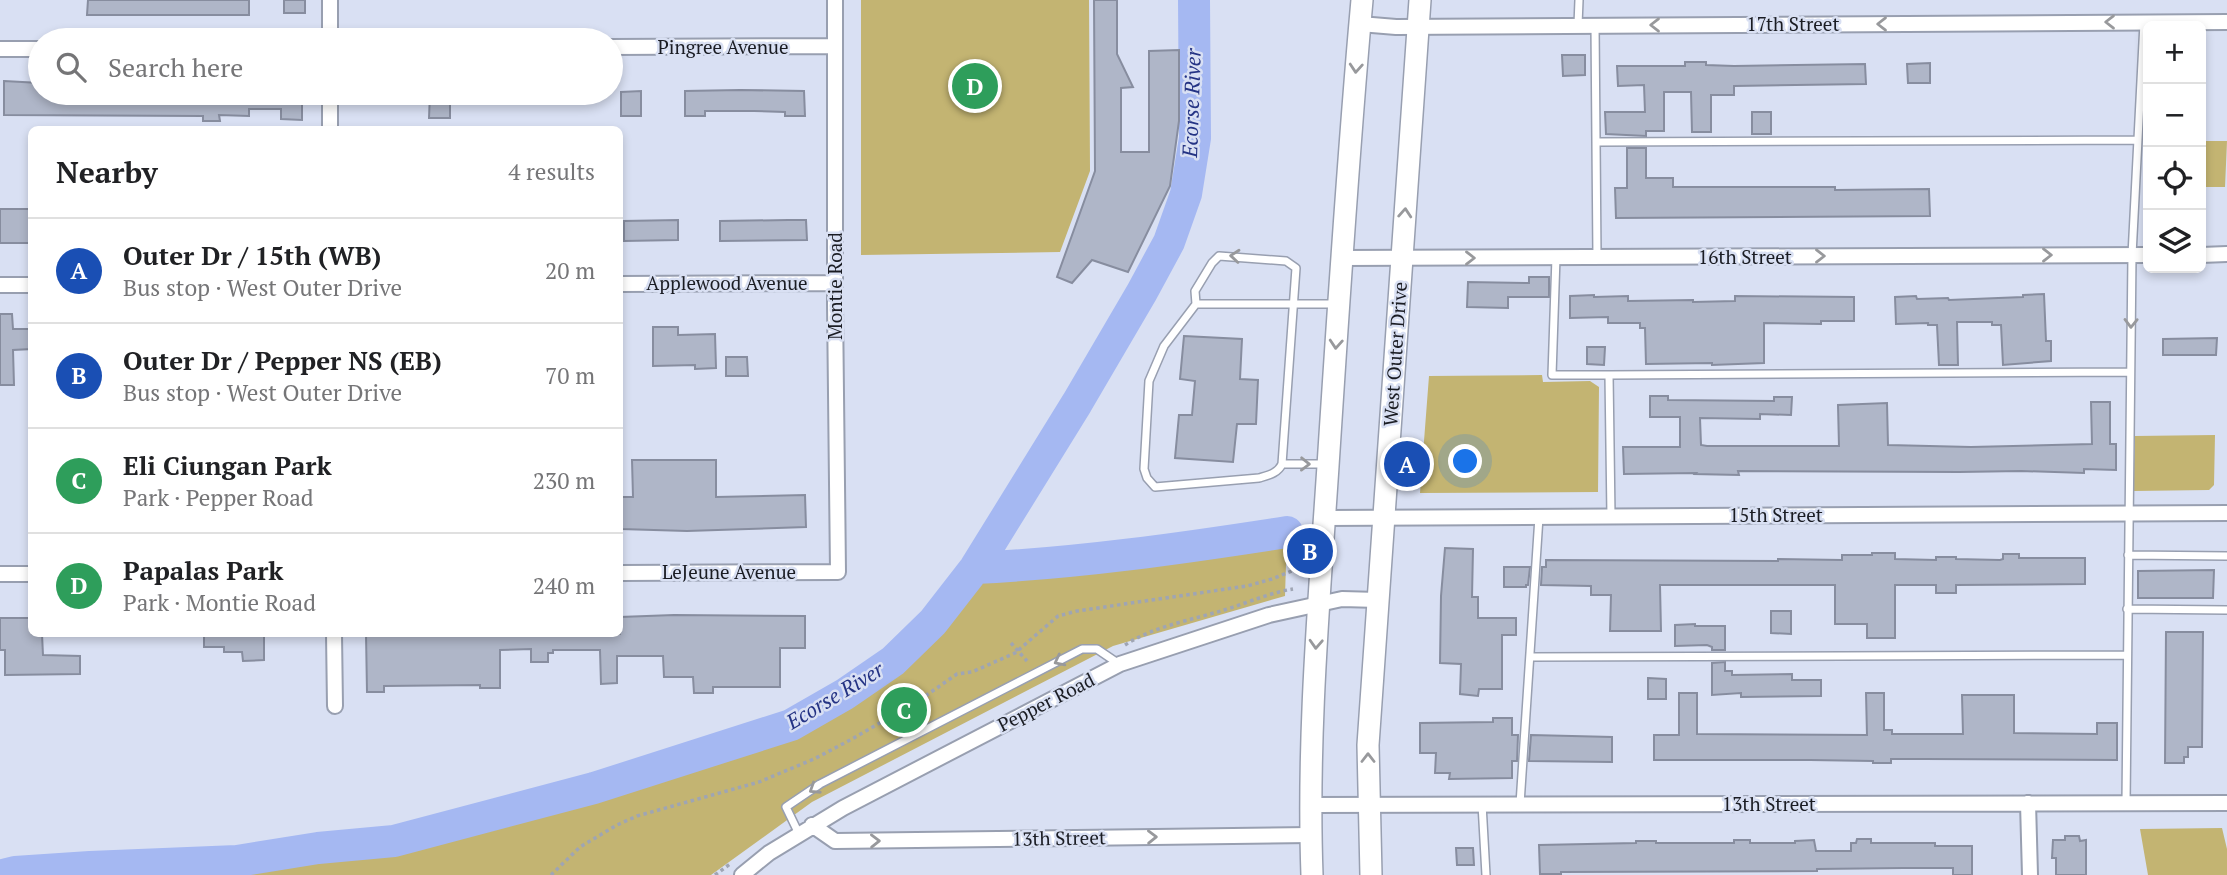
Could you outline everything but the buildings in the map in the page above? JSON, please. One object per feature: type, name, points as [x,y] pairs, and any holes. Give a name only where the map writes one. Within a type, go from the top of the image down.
[{"type":"main road","points":[[1312,875],[1310,835],[1315,653],[1362,0]]},
{"type":"main road","name":"West Outer Drive","points":[[1371,875],[1368,745],[1420,0]]},
{"type":"street","points":[[330,0],[330,28]]},
{"type":"street","name":"Montie Road","points":[[835,0],[838,572]]},
{"type":"street","name":"17th Street","points":[[1360,24],[1418,26],[2143,22]]},
{"type":"street","name":"17th Street","points":[[2206,22],[2227,22]]},
{"type":"street","name":"Pingree Avenue","points":[[623,47],[835,47]]},
{"type":"street","points":[[0,49],[28,49]]},
{"type":"street","points":[[330,105],[330,126]]},
{"type":"street","points":[[2206,255],[2227,254]]},
{"type":"street","name":"16th Street","points":[[1342,258],[2143,255]]},
{"type":"street","name":"Applewood Avenue","points":[[623,284],[835,283]]},
{"type":"street","points":[[0,285],[28,285]]},
{"type":"street","name":"15th Street","points":[[1324,518],[2227,513]]},
{"type":"street","name":"LeJeune Avenue","points":[[623,573],[838,572]]},
{"type":"street","points":[[0,574],[28,574]]},
{"type":"street","name":"Pepper Road","points":[[742,875],[812,825],[1120,664],[1269,615],[1342,598],[1378,600]]},
{"type":"street","points":[[334,637],[335,706]]},
{"type":"street","points":[[2028,803],[2030,875]]},
{"type":"street","name":"13th Street","points":[[1311,805],[2227,803]]},
{"type":"street","name":"13th Street","points":[[812,825],[835,841],[1310,835]]},
{"type":"lane","points":[[1578,25],[1579,0]]},
{"type":"lane","points":[[1595,25],[1597,257]]},
{"type":"lane","points":[[2126,803],[2132,255],[2143,42]]},
{"type":"lane","points":[[1596,142],[2138,140]]},
{"type":"lane","points":[[1224,255],[1286,261],[1296,268],[1294,304],[1280,469],[1266,475],[1225,481],[1155,487],[1147,478],[1144,469],[1149,381],[1164,346],[1196,304],[1195,290],[1212,263],[1224,255]]},
{"type":"lane","points":[[1556,257],[1552,375],[2130,372]]},
{"type":"lane","points":[[1196,304],[1339,304]]},
{"type":"lane","points":[[1609,374],[1611,516]]},
{"type":"lane","points":[[1282,464],[1328,464]]},
{"type":"lane","points":[[1520,804],[1539,517]]},
{"type":"lane","points":[[2128,555],[2227,556]]},
{"type":"lane","points":[[2127,609],[2227,610]]},
{"type":"lane","points":[[799,834],[786,807],[820,784],[1082,649],[1097,649],[1120,664]]},
{"type":"lane","points":[[1530,657],[2127,655]]},
{"type":"lane","points":[[1482,804],[1486,875]]},
{"type":"path","points":[[551,875],[580,847],[637,816],[759,782],[814,759],[921,699],[957,674],[972,672],[1018,650],[1058,616],[1247,586],[1299,568]]},
{"type":"path","points":[[1011,643],[1027,661]]},
{"type":"shaded area","points":[[861,0],[1089,0],[1090,171],[1060,252],[861,255]]},
{"type":"shaded area","points":[[2206,141],[2227,141],[2225,187],[2206,187]]},
{"type":"shaded area","points":[[1542,375],[1543,382],[1590,381],[1599,387],[1598,492],[1420,493],[1429,376]]},
{"type":"shaded area","points":[[2215,435],[2214,485],[2209,490],[2133,491],[2135,436]]},
{"type":"shaded area","points":[[1287,532],[1285,596],[1113,646],[812,802],[711,875],[92,875],[90,867],[237,861],[318,848],[394,841],[594,788],[791,725],[845,694],[893,661],[933,622],[975,568],[1092,559]]},
{"type":"shaded area","points":[[2222,828],[2227,849],[2227,875],[2148,875],[2140,829]]},
{"type":"waterway","name":"Ecorse River","points":[[3,875],[90,867],[237,861],[318,848],[394,841],[594,788],[791,725],[845,694],[893,661],[933,622],[975,568],[1077,403],[1169,242],[1186,194],[1195,138],[1194,0]]},
{"type":"waterway","points":[[975,568],[1053,563],[1287,532]]},
{"type":"place","name":"Papalas Park","points":[[975,86]]},
{"type":"place","name":"Outer Dr / 15th (WB)","points":[[1407,464]]},
{"type":"place","name":"Outer Dr / Pepper NS (EB)","points":[[1310,551]]},
{"type":"place","name":"Eli Ciungan Park","points":[[904,710]]}]
